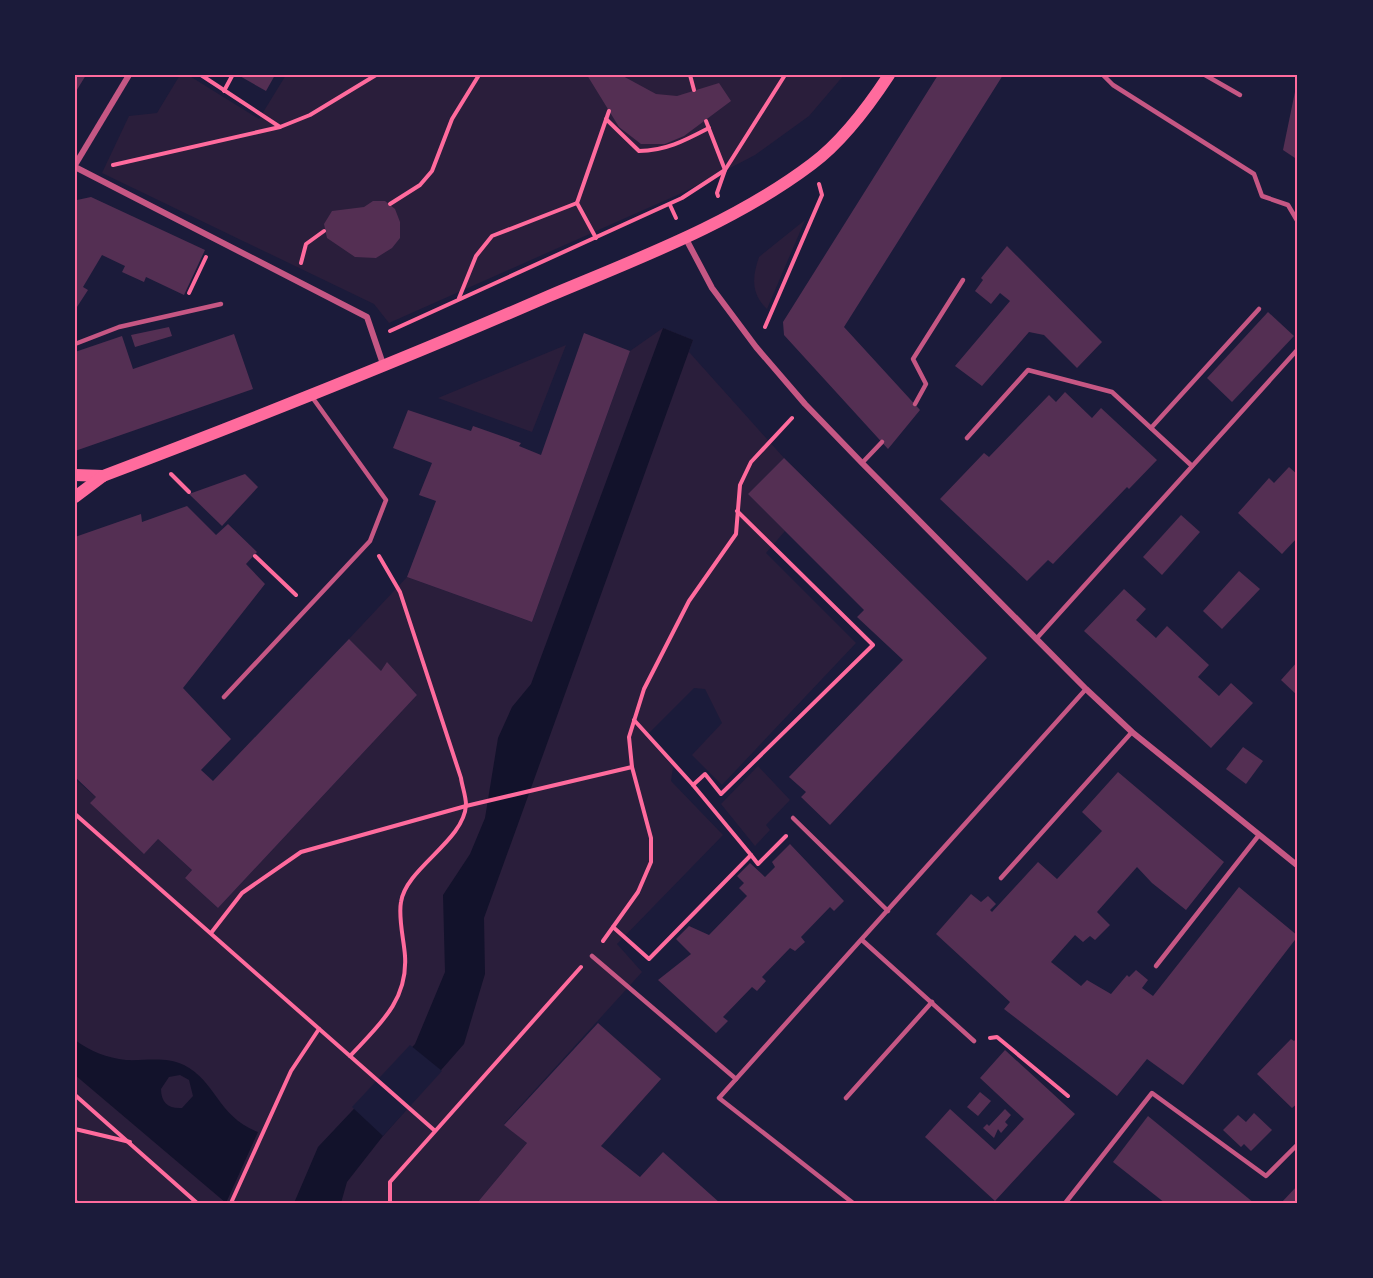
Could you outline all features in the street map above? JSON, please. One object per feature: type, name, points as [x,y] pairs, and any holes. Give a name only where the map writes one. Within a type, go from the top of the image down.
[{"type":"main road","points":[[75,497],[103,476],[384,367],[685,237],[730,215],[813,163],[849,128],[889,75]]},
{"type":"main road","points":[[75,475],[103,476]]},
{"type":"street","points":[[129,75],[75,166],[82,172],[367,317],[384,367]]},
{"type":"street","points":[[685,237],[712,288],[756,347],[805,404],[862,463],[1086,689],[1132,732],[1298,866]]},
{"type":"lane","points":[[1103,75],[1113,85],[1254,174],[1262,196],[1288,206],[1298,222]]},
{"type":"lane","points":[[1206,75],[1240,95]]},
{"type":"lane","points":[[915,404],[926,384],[913,359],[963,280]]},
{"type":"lane","points":[[75,344],[119,327],[221,304]]},
{"type":"lane","points":[[1151,428],[1260,309]]},
{"type":"lane","points":[[1037,638],[1298,349]]},
{"type":"lane","points":[[967,438],[1028,370],[1112,392],[1192,466]]},
{"type":"lane","points":[[224,697],[370,541],[386,500],[310,395]]},
{"type":"lane","points":[[862,463],[882,442]]},
{"type":"lane","points":[[853,1203],[719,1098],[1086,689]]},
{"type":"lane","points":[[1001,878],[1132,732]]},
{"type":"lane","points":[[793,818],[888,910]]},
{"type":"lane","points":[[1156,966],[1259,835]]},
{"type":"lane","points":[[862,940],[974,1041]]},
{"type":"lane","points":[[592,956],[736,1079]]},
{"type":"lane","points":[[846,1098],[932,1002]]},
{"type":"lane","points":[[1068,1203],[1066,1202],[1152,1093],[1266,1176],[1298,1144]]},
{"type":"path","points":[[201,75],[280,127]]},
{"type":"path","points":[[82,172],[280,127],[310,116],[376,75]]},
{"type":"path","points":[[390,204],[420,185],[432,171],[452,119],[479,75]]},
{"type":"path","points":[[690,75],[693,90]]},
{"type":"path","points":[[730,215],[717,193],[725,170],[785,75]]},
{"type":"path","points":[[224,91],[232,76]]},
{"type":"path","points":[[596,238],[577,203],[609,111]]},
{"type":"path","points":[[606,119],[639,151],[655,151],[677,144],[709,128]]},
{"type":"path","points":[[706,121],[725,170]]},
{"type":"path","points":[[756,347],[822,195],[813,163]]},
{"type":"path","points":[[375,338],[459,298],[670,205],[725,170]]},
{"type":"path","points":[[459,298],[476,256],[492,236],[577,203]]},
{"type":"path","points":[[297,281],[306,244],[324,231]]},
{"type":"path","points":[[180,312],[214,240]]},
{"type":"path","points":[[390,1203],[390,1182],[434,1130],[592,956],[638,892],[651,862],[651,838],[632,767],[629,737],[644,689],[689,600],[736,534],[740,485],[751,462],[805,404]]},
{"type":"path","points":[[693,785],[705,774],[721,794],[873,645],[737,511]]},
{"type":"path","points":[[350,1056],[395,1006],[401,992],[406,966],[401,902],[411,879],[455,831],[466,806],[461,778],[400,592],[370,541]]},
{"type":"path","points":[[255,556],[308,607]]},
{"type":"path","points":[[634,720],[693,785],[758,864],[785,836]]},
{"type":"path","points":[[210,933],[242,893],[301,852],[466,806],[632,767]]},
{"type":"path","points":[[75,814],[434,1130]]},
{"type":"path","points":[[613,927],[649,959],[751,855]]},
{"type":"path","points":[[231,1203],[291,1071],[319,1029]]},
{"type":"path","points":[[974,1041],[997,1037],[1068,1096]]},
{"type":"path","points":[[75,1095],[131,1142],[197,1203]]},
{"type":"path","points":[[75,1130],[131,1142]]},
{"type":"shaded area","points":[[180,75],[188,75],[259,119],[286,75],[844,75],[809,116],[755,155],[684,192],[389,323],[374,304],[102,173],[129,116],[157,113]]},
{"type":"shaded area","points":[[805,220],[767,309],[758,297],[754,285],[759,257]]},
{"type":"shaded area","points":[[663,328],[693,340],[689,352],[784,458],[748,494],[785,531],[766,553],[856,643],[722,785],[692,755],[722,723],[705,689],[694,688],[646,736],[673,767],[671,781],[723,835],[617,944],[642,972],[504,1124],[527,1143],[477,1203],[75,1203],[75,779],[96,797],[158,839],[192,870],[185,878],[218,908],[417,695],[387,663],[381,671],[349,639],[407,577],[532,622],[630,351]]},
{"type":"shaded area","points":[[663,328],[693,340],[484,918],[485,974],[464,1044],[383,1136],[347,1182],[341,1203],[294,1203],[318,1147],[415,1044],[445,972],[443,895],[470,854],[485,818],[498,738],[512,707],[531,684]]},
{"type":"shaded area","points":[[566,345],[532,432],[438,398]]},
{"type":"shaded area","points":[[758,766],[790,800],[766,825],[770,830],[755,846],[721,804]]},
{"type":"shaded area","points":[[75,1040],[93,1051],[112,1058],[177,1062],[195,1072],[234,1117],[258,1132],[226,1203],[75,1075]],"holes":[[[180,1075],[189,1080],[193,1096],[182,1108],[173,1107],[164,1101],[161,1089],[169,1077]]]},
{"type":"pier","points":[[410,1045],[442,1071],[383,1136],[352,1107]]},
{"type":"building","points":[[75,75],[86,75],[75,93]]},
{"type":"building","points":[[238,75],[275,75],[266,91]]},
{"type":"building","points":[[587,75],[621,75],[656,94],[677,96],[719,83],[731,101],[684,136],[665,144],[641,144],[619,127]]},
{"type":"building","points":[[938,75],[1003,75],[844,327],[920,410],[888,449],[784,335],[783,322]]},
{"type":"building","points":[[1298,82],[1298,160],[1283,150]]},
{"type":"building","points":[[91,197],[205,250],[184,295],[146,277],[144,282],[122,272],[125,266],[102,255],[83,287],[88,290],[75,310],[75,204],[77,200]]},
{"type":"building","points":[[373,201],[385,201],[395,209],[400,222],[400,238],[392,248],[376,258],[355,257],[327,238],[324,224],[332,211],[364,207]]},
{"type":"building","points":[[1007,246],[1102,342],[1077,368],[1044,335],[1029,332],[982,386],[955,366],[1010,301],[1000,293],[991,304],[975,291],[983,280],[981,278]]},
{"type":"building","points":[[1268,312],[1294,336],[1232,402],[1207,378]]},
{"type":"building","points":[[169,327],[172,336],[135,347],[131,335]]},
{"type":"building","points":[[584,333],[630,351],[532,622],[407,577],[436,501],[419,495],[432,463],[393,448],[408,410],[471,431],[473,426],[521,443],[519,446],[541,455]]},
{"type":"building","points":[[234,334],[253,389],[75,451],[75,352],[122,336],[133,369]]},
{"type":"building","points":[[1065,392],[1092,418],[1101,408],[1157,460],[1129,489],[1127,487],[1053,564],[1048,560],[1027,581],[940,499],[984,453],[989,457],[1049,395],[1056,402]]},
{"type":"building","points":[[784,458],[987,658],[830,825],[801,797],[806,792],[789,777],[903,660],[857,617],[864,610],[748,494]]},
{"type":"building","points":[[1289,467],[1298,475],[1298,537],[1282,554],[1238,513],[1269,478],[1274,483]]},
{"type":"building","points":[[245,474],[258,487],[222,526],[189,494]]},
{"type":"building","points":[[187,506],[216,535],[228,524],[257,552],[246,564],[265,584],[183,688],[231,739],[201,770],[213,781],[349,639],[381,671],[387,662],[417,695],[218,908],[185,878],[192,870],[158,839],[144,854],[90,803],[96,797],[75,777],[75,537],[141,514],[142,522]]},
{"type":"building","points":[[1181,515],[1200,532],[1162,575],[1143,557]]},
{"type":"building","points":[[1239,571],[1260,589],[1222,629],[1203,611]]},
{"type":"building","points":[[1124,589],[1146,609],[1136,620],[1156,638],[1167,626],[1209,665],[1198,677],[1219,696],[1231,683],[1253,703],[1211,748],[1084,631]]},
{"type":"building","points":[[1298,661],[1298,696],[1281,680]]},
{"type":"building","points":[[1243,747],[1263,761],[1246,784],[1226,769]]},
{"type":"building","points":[[1118,772],[1224,862],[1186,910],[1152,883],[1137,867],[1097,912],[1110,925],[1095,940],[1090,936],[1083,942],[1075,935],[1051,962],[1081,986],[1087,980],[1111,994],[1127,975],[1129,977],[1136,970],[1148,980],[1142,988],[1153,996],[1239,887],[1298,936],[1183,1085],[1147,1059],[1117,1096],[1004,1009],[1010,1002],[936,934],[971,894],[981,902],[988,896],[996,904],[990,910],[992,912],[1038,862],[1057,879],[1102,831],[1082,812]]},
{"type":"building","points":[[790,844],[844,901],[834,911],[830,907],[801,937],[805,942],[795,951],[790,948],[762,977],[766,981],[757,991],[752,987],[723,1017],[728,1021],[716,1033],[658,980],[691,954],[676,939],[689,926],[709,935],[747,896],[739,888],[744,883],[737,876],[750,863],[765,877],[775,867],[772,862]]},
{"type":"building","points":[[598,1023],[661,1079],[601,1146],[640,1177],[663,1152],[720,1203],[477,1203],[527,1143],[504,1125]]},
{"type":"building","points":[[1298,1037],[1298,1103],[1292,1108],[1257,1074],[1291,1039],[1294,1041]]},
{"type":"building","points":[[1005,1050],[1075,1114],[995,1201],[925,1137],[950,1109],[995,1150],[1024,1119],[980,1078]]},
{"type":"building","points":[[980,1092],[991,1101],[978,1116],[967,1107]]},
{"type":"building","points":[[1005,1109],[1011,1115],[1005,1122],[1008,1125],[1001,1133],[998,1129],[994,1138],[983,1128],[987,1124],[989,1126]]},
{"type":"building","points":[[1254,1113],[1272,1130],[1251,1151],[1244,1144],[1241,1147],[1223,1130],[1238,1115],[1246,1122]]},
{"type":"building","points":[[1148,1116],[1254,1203],[1165,1203],[1113,1162]]},
{"type":"building","points":[[1298,1185],[1298,1203],[1281,1203]]}]
